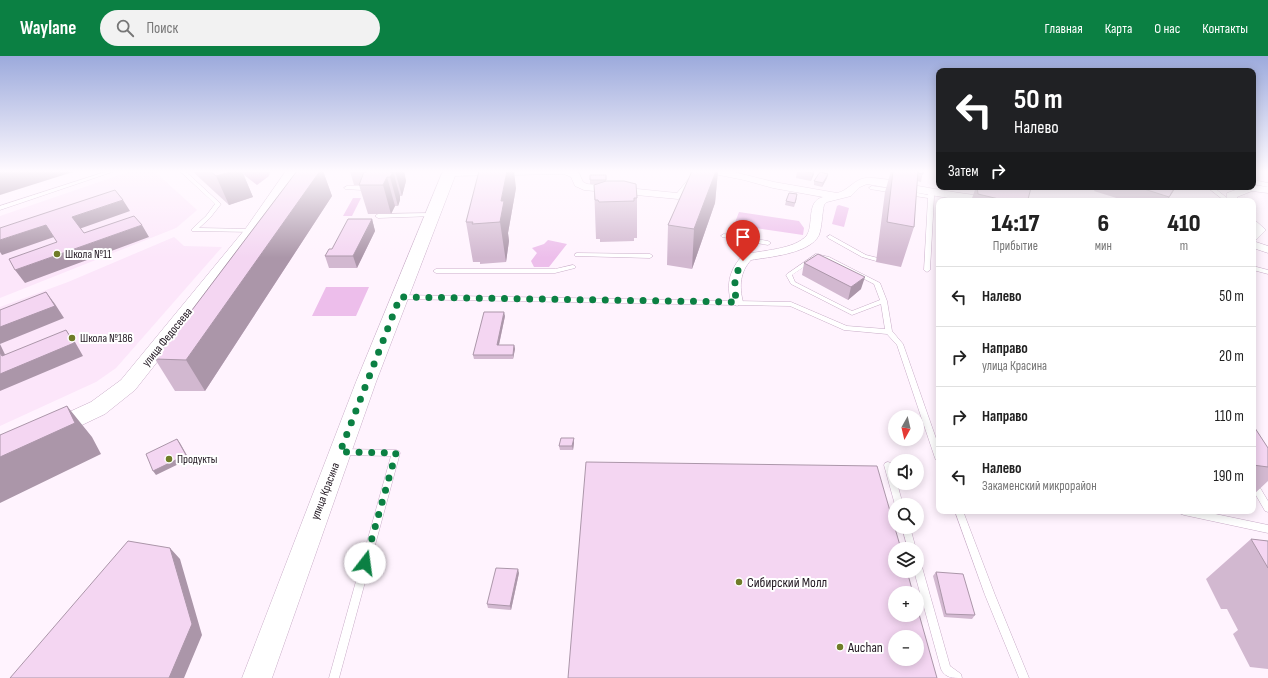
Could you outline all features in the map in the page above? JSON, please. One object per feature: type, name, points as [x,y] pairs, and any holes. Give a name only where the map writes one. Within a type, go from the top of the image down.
[{"type":"street","name":"улица Федосеева","points":[[40,434],[98,408],[128,385],[258,226],[275,200]]},
{"type":"street","name":"улица Красина","points":[[256,678],[340,452],[432,216],[437,200]]},
{"type":"street","points":[[737,302],[733,289],[738,268],[743,261],[754,254],[796,247],[809,240],[814,231],[819,204],[825,200]]},
{"type":"street","points":[[1256,227],[1260,230],[1256,234]]},
{"type":"street","points":[[1256,245],[1268,250]]},
{"type":"lane","points":[[0,208],[24,200]]},
{"type":"lane","points":[[214,200],[218,204],[208,217],[194,230],[258,226]]},
{"type":"lane","points":[[927,270],[931,200]]},
{"type":"lane","points":[[378,216],[432,216]]},
{"type":"lane","points":[[724,236],[768,243]]},
{"type":"lane","points":[[830,237],[864,256],[876,259]]},
{"type":"lane","points":[[577,255],[650,256]]},
{"type":"lane","points":[[884,301],[852,313],[816,291],[793,283],[789,275],[816,256],[826,258],[877,283],[881,288],[884,301],[889,332],[900,344],[936,449]]},
{"type":"lane","points":[[500,271],[502,262]]},
{"type":"lane","points":[[436,271],[555,271],[573,267]]},
{"type":"lane","points":[[1256,269],[1268,272]]},
{"type":"lane","points":[[400,297],[791,304],[846,328],[889,332]]},
{"type":"lane","points":[[334,678],[396,453],[340,452]]},
{"type":"lane","points":[[1256,488],[1268,508]]},
{"type":"lane","points":[[960,514],[990,595],[1024,678]]},
{"type":"lane","points":[[1198,514],[1268,529]]},
{"type":"lane","points":[[920,578],[947,673],[957,678]]},
{"type":"shaded area","name":"Школа №11","points":[[47,200],[186,200],[197,210],[176,228],[0,298],[0,216]]},
{"type":"shaded area","points":[[352,200],[360,200],[352,216],[343,216]]},
{"type":"shaded area","points":[[839,205],[849,208],[844,227],[832,224],[837,206]]},
{"type":"shaded area","points":[[739,212],[799,221],[804,228],[803,235],[734,225]]},
{"type":"shaded area","name":"Школа №186","points":[[174,237],[184,246],[222,247],[116,368],[96,382],[0,426],[0,307],[68,282]]},
{"type":"shaded area","points":[[548,240],[567,244],[549,267],[534,267],[531,261],[537,253],[532,248],[544,244]]},
{"type":"shaded area","points":[[326,287],[369,287],[356,316],[312,316]]},
{"type":"building","points":[[85,200],[123,200],[72,217],[84,233],[134,216],[142,225],[15,270],[9,259],[57,242],[46,225],[0,240],[0,228]]},
{"type":"building","points":[[275,200],[299,200],[186,360],[155,359]]},
{"type":"building","points":[[472,200],[504,201],[500,222],[472,224],[473,222],[466,222]]},
{"type":"building","points":[[598,200],[634,200],[634,201],[599,202]]},
{"type":"building","points":[[679,200],[705,200],[694,229],[668,225]]},
{"type":"building","points":[[786,200],[796,200],[795,203]]},
{"type":"building","points":[[890,200],[916,200],[914,227],[887,222]]},
{"type":"building","points":[[348,219],[372,219],[353,256],[325,256],[329,249],[332,249]]},
{"type":"building","points":[[818,254],[865,277],[851,287],[804,263]]},
{"type":"building","points":[[46,292],[55,306],[0,327],[0,310]]},
{"type":"building","points":[[484,312],[504,312],[497,345],[514,345],[513,355],[473,355]]},
{"type":"building","points":[[66,330],[74,343],[0,374],[0,353],[2,356]]},
{"type":"building","points":[[67,406],[75,423],[0,457],[0,435]]},
{"type":"building","points":[[1256,430],[1268,448],[1268,467],[1256,465]]},
{"type":"building","points":[[561,438],[574,438],[572,446],[559,446]]},
{"type":"building","name":"Продукты","points":[[177,439],[186,455],[153,471],[146,454]]},
{"type":"building","name":"Сибирский Молл","points":[[586,462],[877,466],[888,504],[888,534],[897,534],[899,542],[888,542],[888,578],[909,578],[911,586],[888,586],[888,622],[921,622],[923,630],[888,630],[888,666],[924,666],[924,632],[937,678],[568,678]]},
{"type":"building","points":[[1251,539],[1268,541],[1268,568]]},
{"type":"building","points":[[128,541],[170,548],[192,624],[169,678],[10,678]]},
{"type":"building","points":[[496,568],[518,569],[510,606],[487,604]]},
{"type":"building","points":[[936,572],[963,574],[975,615],[946,614]]},
{"type":"place","name":"Школа №11","points":[[57,254]]},
{"type":"place","name":"Школа №186","points":[[72,338]]},
{"type":"place","name":"Продукты","points":[[169,459]]},
{"type":"place","name":"Сибирский Молл","points":[[739,582]]},
{"type":"place","name":"Auchan","points":[[840,647]]},
{"type":"route","points":[[365,563],[396,453],[340,452],[400,297],[737,302],[733,289],[738,268],[743,261]]}]
